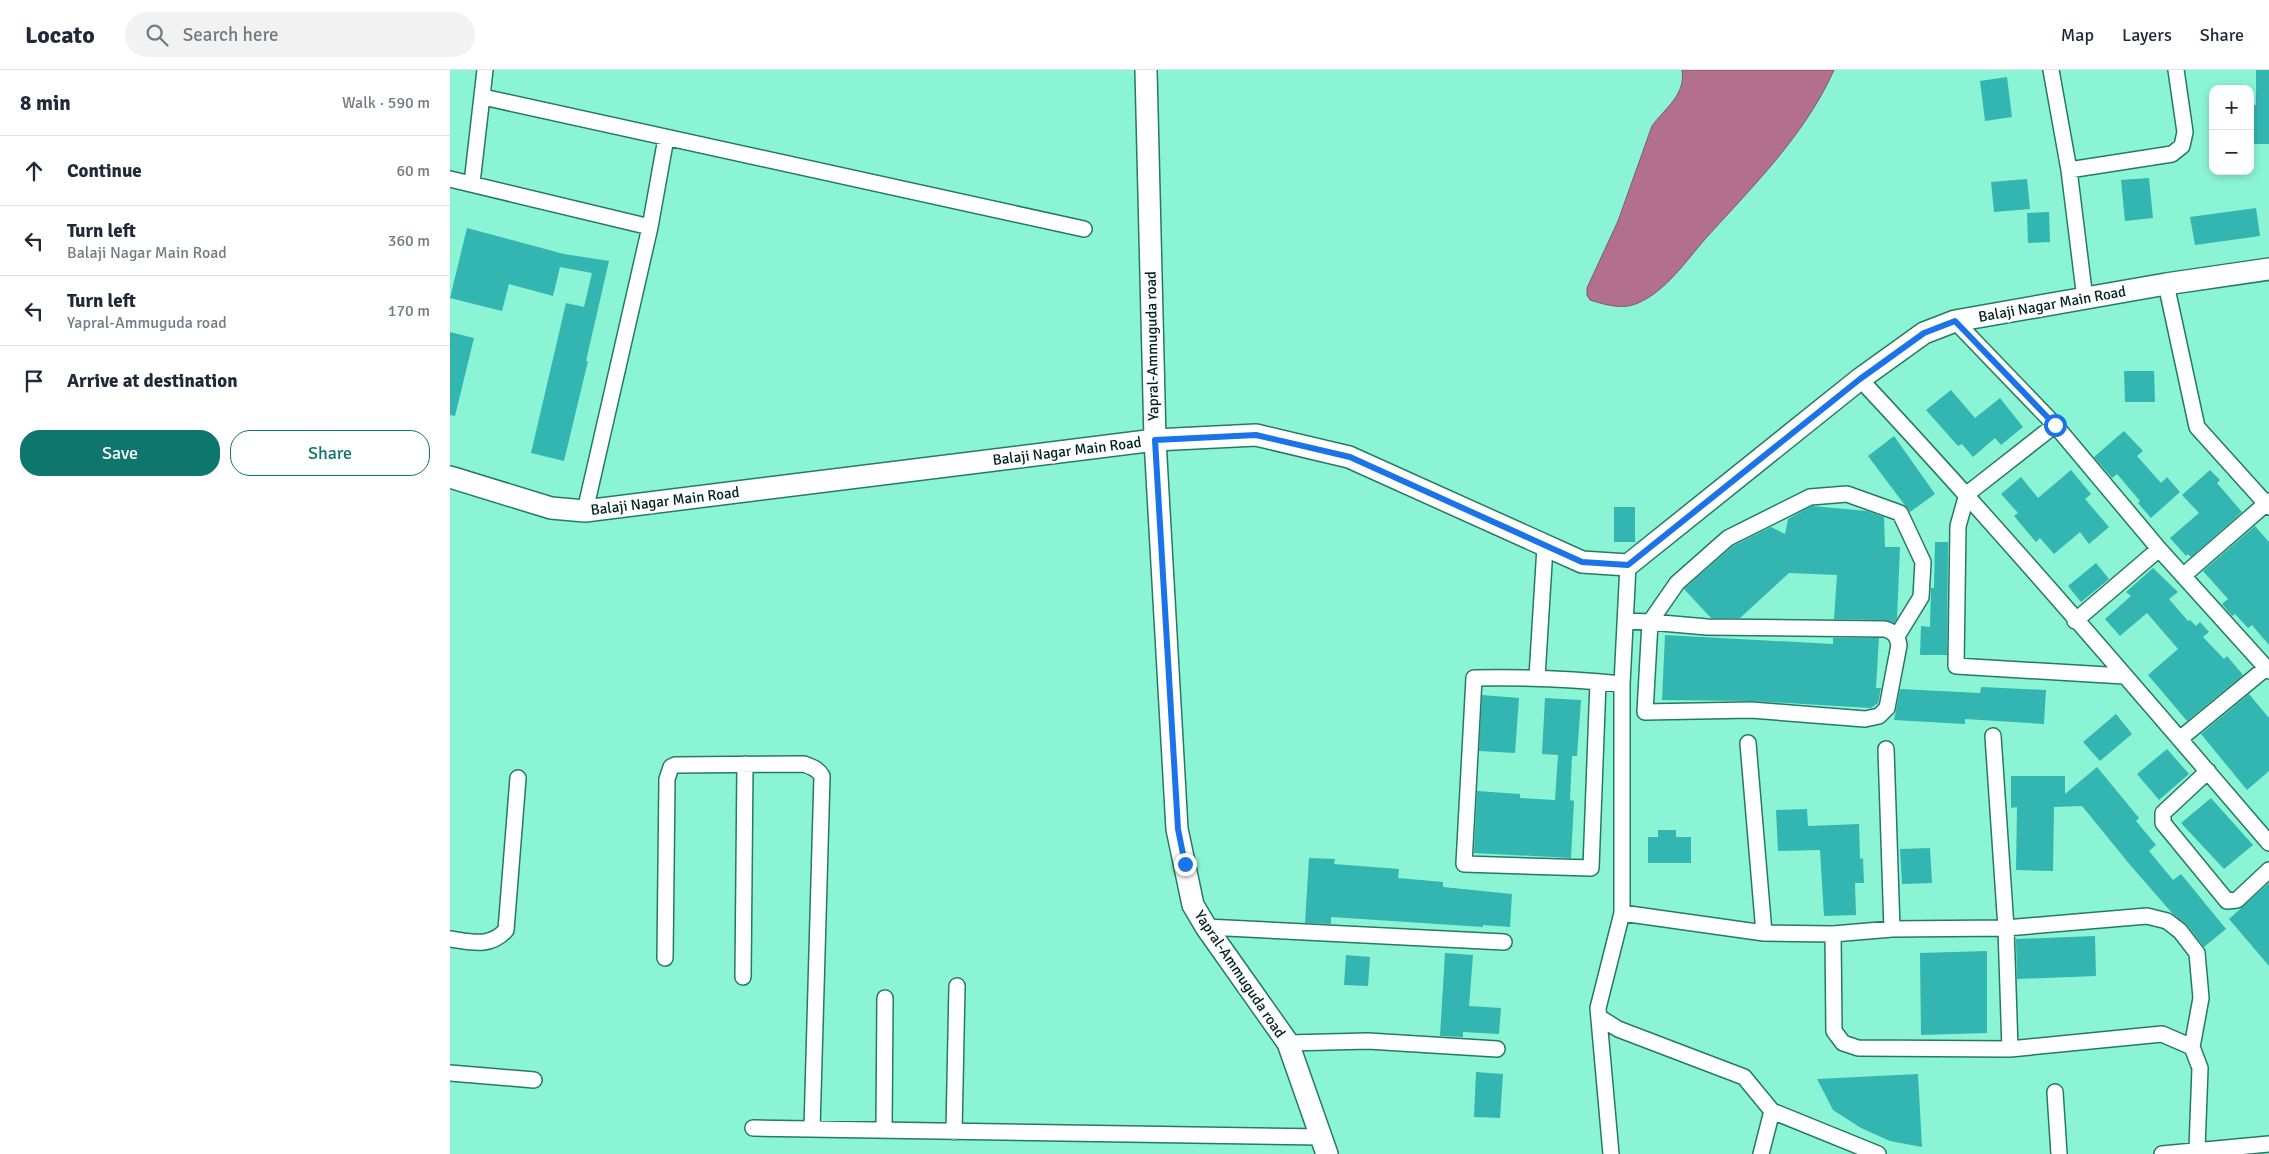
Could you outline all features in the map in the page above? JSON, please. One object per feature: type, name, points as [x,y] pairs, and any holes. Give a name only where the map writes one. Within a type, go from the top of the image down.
[{"type":"street","points":[[472,183],[485,70]]},
{"type":"street","name":"Yapral-Ammuguda road","points":[[1146,70],[1155,440],[1178,829],[1193,904],[1206,927],[1288,1043],[1325,1146]]},
{"type":"street","points":[[2051,70],[2069,170],[2085,299]]},
{"type":"street","points":[[2069,170],[2172,154],[2182,146],[2185,132],[2176,70]]},
{"type":"street","points":[[483,97],[1084,230]]},
{"type":"street","points":[[585,512],[650,227],[666,138]]},
{"type":"street","points":[[450,179],[650,227]]},
{"type":"street","name":"Balaji Nagar Main Road","points":[[450,477],[551,508],[585,512],[1155,440],[1256,435],[1350,457],[1545,547],[1582,562],[1628,565],[1860,379],[1924,333],[1955,321],[2166,284],[2269,270]]},
{"type":"street","points":[[2166,284],[2197,427],[2268,504],[2184,575]]},
{"type":"street","points":[[1955,321],[2055,425],[2159,549],[2267,670],[2181,738]]},
{"type":"street","points":[[1860,379],[1967,494],[2124,676],[2181,738],[2269,843]]},
{"type":"street","points":[[2055,425],[1967,494],[1958,526],[1956,666],[2124,676]]},
{"type":"street","points":[[1626,621],[1650,622],[1707,628],[1885,629],[1893,631],[1897,636],[1899,645],[1887,708],[1879,716],[1865,719],[1751,710],[1645,712],[1650,622],[1677,583],[1728,538],[1810,497],[1847,494],[1900,512],[1924,562],[1921,597],[1897,636]]},
{"type":"street","points":[[1537,677],[1545,547]]},
{"type":"street","points":[[2075,620],[2159,549]]},
{"type":"street","points":[[1611,1154],[1598,1008],[1622,913],[1622,684],[1628,565]]},
{"type":"street","points":[[1598,682],[1591,868],[1464,864],[1474,678],[1537,677],[1598,682],[1622,684]]},
{"type":"street","points":[[1994,736],[2006,928],[2010,1049]]},
{"type":"street","points":[[1748,743],[1764,933]]},
{"type":"street","points":[[1886,749],[1892,929]]},
{"type":"street","points":[[743,977],[746,764]]},
{"type":"street","points":[[665,958],[668,772],[671,767],[675,765],[804,764],[814,768],[822,776],[812,1129]]},
{"type":"street","points":[[2208,771],[2162,813],[2163,823],[2227,901],[2237,900],[2269,870]]},
{"type":"street","points":[[450,939],[476,944],[498,938],[506,930],[518,778]]},
{"type":"street","points":[[1622,913],[1764,933],[1833,934],[1892,929],[2006,928],[2147,916],[2166,921],[2180,931],[2197,953],[2201,998],[2192,1047],[2200,1068],[2197,1150]]},
{"type":"street","points":[[1206,927],[1504,942]]},
{"type":"street","points":[[1833,934],[1834,1031],[1844,1043],[1858,1048],[2010,1049],[2162,1034],[2192,1047]]},
{"type":"street","points":[[954,1132],[957,986]]},
{"type":"street","points":[[884,1130],[885,998]]},
{"type":"street","points":[[1599,1017],[1618,1029],[1744,1077],[1772,1110],[1878,1154]]},
{"type":"street","points":[[1288,1043],[1368,1041],[1497,1049]]},
{"type":"street","points":[[450,1073],[534,1080]]},
{"type":"street","points":[[2056,1092],[2059,1154]]},
{"type":"street","points":[[1761,1154],[1772,1110]]},
{"type":"street","points":[[753,1128],[954,1132],[1325,1146]]},
{"type":"street","points":[[2162,1154],[2269,1144]]},
{"type":"shaded area","points":[[1682,70],[1834,70],[1808,116],[1777,159],[1667,283],[1648,298],[1632,305],[1614,306],[1590,300],[1587,295],[1587,288],[1618,221],[1652,126],[1678,94],[1681,87]]},
{"type":"building","points":[[2256,70],[2269,70],[2269,144],[2254,144],[2254,105],[2256,105]]},
{"type":"building","points":[[2007,77],[2012,117],[1985,121],[1980,81]]},
{"type":"building","points":[[2149,178],[2153,218],[2125,221],[2121,180]]},
{"type":"building","points":[[2027,179],[2030,209],[1994,212],[1991,182]]},
{"type":"building","points":[[2256,208],[2260,236],[2195,245],[2190,217]]},
{"type":"building","points":[[2049,212],[2050,242],[2028,243],[2027,213]]},
{"type":"building","points":[[467,228],[564,254],[609,261],[564,461],[531,453],[566,303],[584,307],[592,273],[560,267],[553,296],[509,284],[502,311],[450,298]]},
{"type":"building","points":[[450,332],[474,338],[455,416],[450,415]]},
{"type":"building","points":[[2124,371],[2154,371],[2155,402],[2125,402]]},
{"type":"building","points":[[1951,390],[1975,418],[2000,398],[2023,427],[2001,445],[1995,438],[1973,457],[1962,444],[1958,446],[1926,410]]},
{"type":"building","points":[[2124,431],[2143,451],[2137,456],[2161,483],[2167,477],[2180,492],[2151,518],[2138,503],[2140,501],[2117,474],[2112,478],[2094,457]]},
{"type":"building","points":[[1894,436],[1935,494],[1910,512],[1868,456]]},
{"type":"building","points":[[2071,470],[2091,494],[2085,499],[2109,527],[2089,544],[2080,532],[2054,554],[2040,538],[2036,542],[2014,516],[2018,513],[2001,494],[2021,477],[2038,498]]},
{"type":"building","points":[[2210,470],[2220,480],[2217,483],[2242,512],[2191,557],[2188,554],[2186,556],[2170,538],[2199,513],[2182,495]]},
{"type":"building","points":[[1812,506],[1867,511],[1884,517],[1885,547],[1900,547],[1897,619],[1894,623],[1885,620],[1834,619],[1837,575],[1789,573],[1740,618],[1711,618],[1684,589],[1733,546],[1771,527],[1785,534],[1788,519]]},
{"type":"building","points":[[1614,507],[1635,507],[1635,542],[1614,542]]},
{"type":"building","points":[[2255,526],[2269,542],[2269,645],[2252,625],[2248,628],[2235,614],[2232,616],[2222,604],[2228,599],[2203,571]]},
{"type":"building","points":[[1935,542],[1948,542],[1947,655],[1920,655],[1921,626],[1930,627],[1931,588],[1934,588]]},
{"type":"building","points":[[2096,563],[2109,579],[2081,602],[2068,586]]},
{"type":"building","points":[[2153,568],[2178,592],[2169,599],[2188,621],[2190,620],[2196,626],[2200,622],[2209,632],[2203,637],[2224,659],[2227,656],[2243,675],[2187,721],[2148,675],[2178,649],[2147,613],[2120,636],[2105,619],[2131,596],[2126,592]]},
{"type":"building","points":[[1665,635],[1833,644],[1833,638],[1879,638],[1876,688],[1881,688],[1878,703],[1871,708],[1752,701],[1662,700]]},
{"type":"building","points":[[1981,687],[2046,690],[2044,724],[1965,719],[1965,724],[1894,720],[1900,689],[1980,693]]},
{"type":"building","points":[[2249,694],[2269,718],[2269,771],[2247,790],[2201,734]]},
{"type":"building","points":[[1482,695],[1519,698],[1515,753],[1479,751]]},
{"type":"building","points":[[1545,698],[1581,700],[1577,756],[1572,756],[1570,800],[1574,801],[1571,858],[1474,853],[1477,791],[1520,794],[1520,798],[1555,800],[1558,755],[1542,754]]},
{"type":"building","points":[[2116,714],[2132,734],[2100,761],[2083,742]]},
{"type":"building","points":[[2167,749],[2189,774],[2159,800],[2137,774]]},
{"type":"building","points":[[2097,767],[2139,818],[2136,821],[2156,845],[2149,851],[2173,880],[2181,874],[2226,929],[2204,947],[2187,925],[2172,913],[2131,866],[2082,806],[2054,807],[2053,871],[2016,870],[2017,807],[2011,808],[2011,776],[2065,776],[2065,794]]},
{"type":"building","points":[[2211,798],[2253,845],[2224,869],[2181,823]]},
{"type":"building","points":[[1807,809],[1808,826],[1859,824],[1860,859],[1863,858],[1864,883],[1855,883],[1856,915],[1824,916],[1820,850],[1778,851],[1776,810]]},
{"type":"building","points":[[1658,830],[1676,830],[1676,837],[1691,837],[1691,863],[1648,863],[1648,837],[1658,837]]},
{"type":"building","points":[[1930,848],[1932,883],[1902,884],[1900,849]]},
{"type":"building","points":[[1309,858],[1335,859],[1334,864],[1399,869],[1398,878],[1443,882],[1443,887],[1512,894],[1510,927],[1483,925],[1483,927],[1331,917],[1331,924],[1305,923]]},
{"type":"building","points":[[2269,883],[2269,966],[2229,919]]},
{"type":"building","points":[[2095,936],[2096,976],[2017,979],[2016,939]]},
{"type":"building","points":[[1987,951],[1987,1033],[1921,1035],[1920,953]]},
{"type":"building","points":[[1445,953],[1473,955],[1469,1006],[1501,1008],[1499,1034],[1463,1032],[1463,1037],[1440,1036]]},
{"type":"building","points":[[1346,955],[1370,957],[1368,986],[1344,985]]},
{"type":"building","points":[[1476,1072],[1503,1074],[1500,1118],[1474,1117]]},
{"type":"building","points":[[1918,1074],[1922,1147],[1890,1141],[1861,1128],[1833,1110],[1817,1079]]},
{"type":"route","points":[[1185,864],[1178,829],[1155,440],[1256,435],[1350,457],[1545,547],[1582,562],[1628,565],[1860,379],[1924,333],[1955,321],[2055,425]]}]
